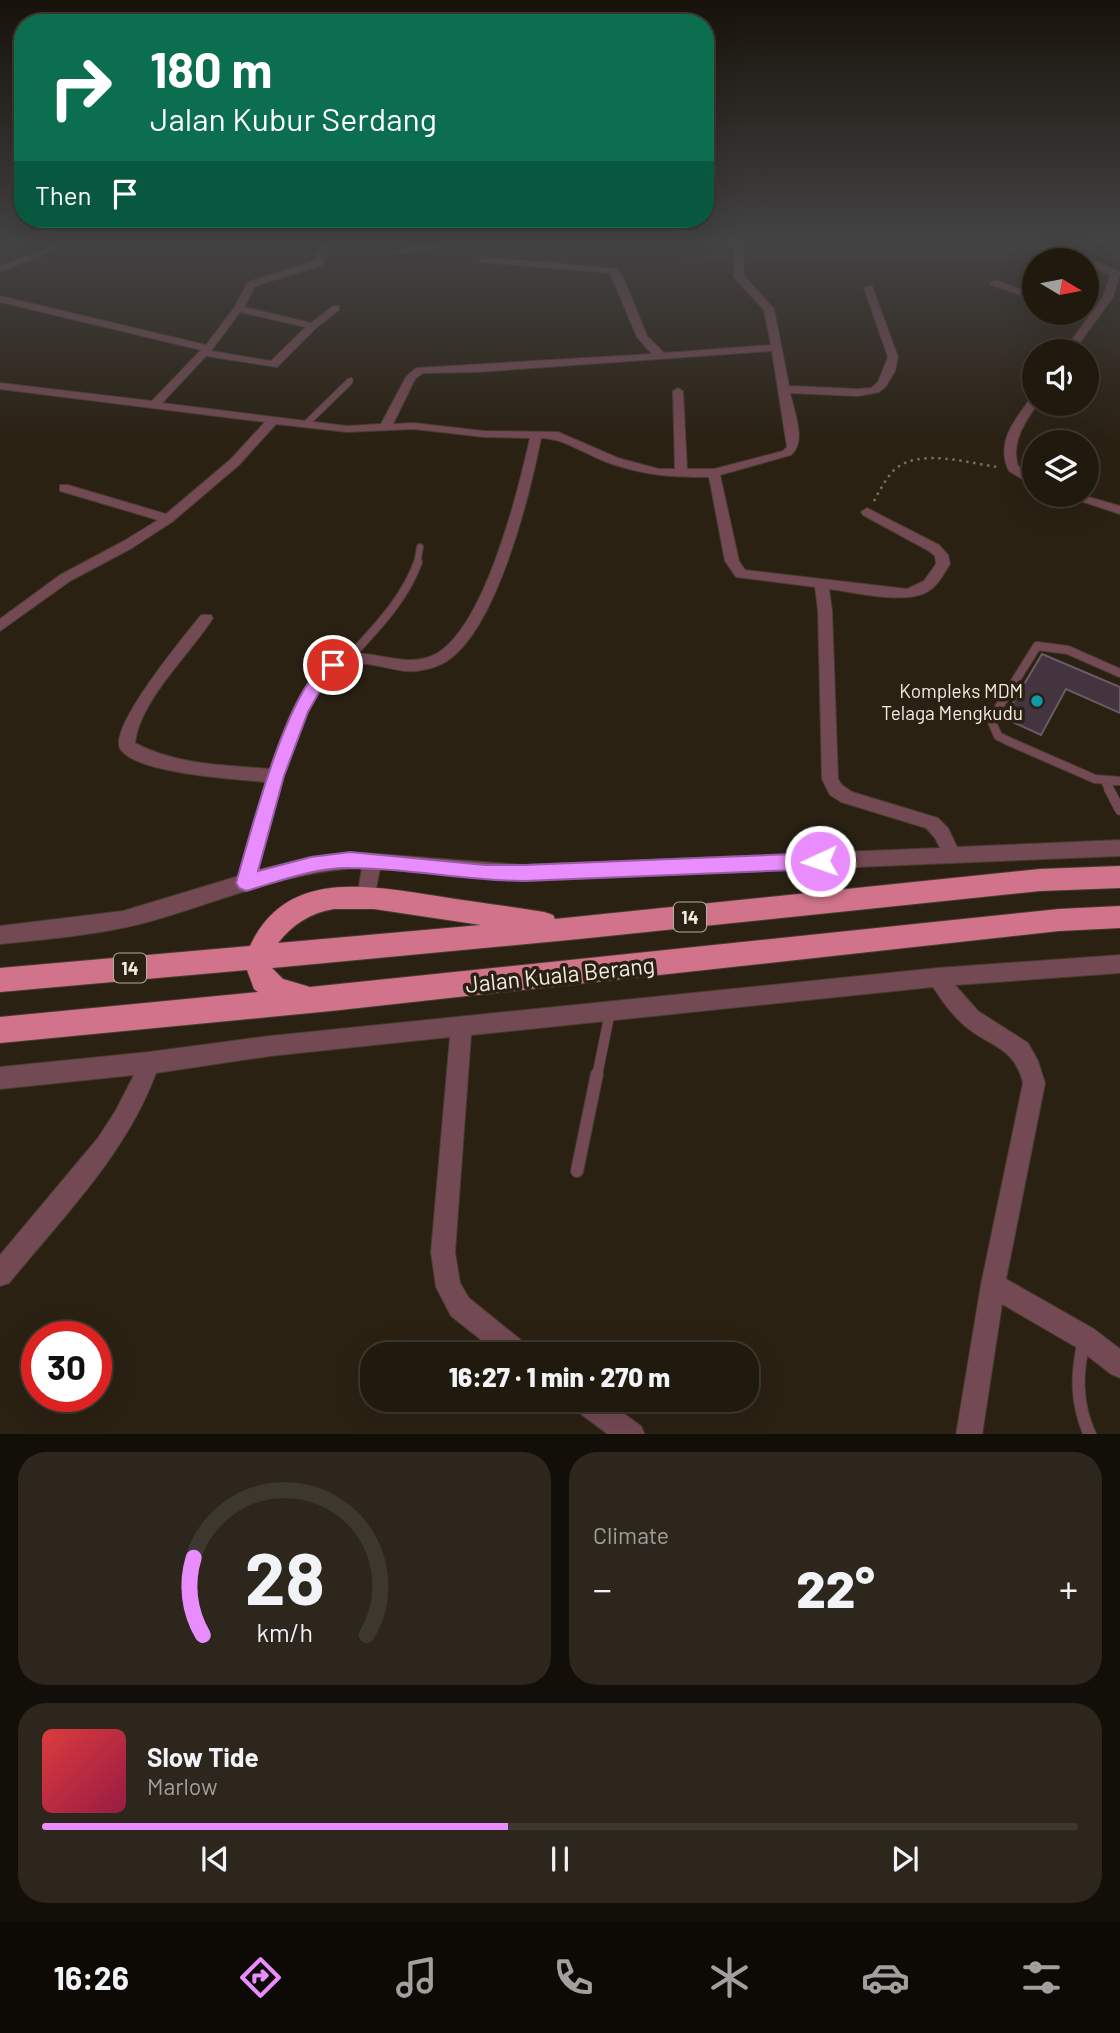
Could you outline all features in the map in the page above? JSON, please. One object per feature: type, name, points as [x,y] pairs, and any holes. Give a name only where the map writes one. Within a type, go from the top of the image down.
[{"type":"highway","name":"14","points":[[0,980],[579,928],[1040,880],[1120,877]]},
{"type":"highway","points":[[331,998],[291,995],[277,991],[261,977],[260,957],[265,940],[274,926],[287,913],[320,900],[366,897],[579,928]]},
{"type":"highway","name":"Jalan Kuala Berang","points":[[0,1030],[331,998],[1045,922],[1120,917]]},
{"type":"street","points":[[31,307],[273,365],[336,308]]},
{"type":"street","points":[[630,307],[642,337],[662,356]]},
{"type":"street","points":[[0,386],[156,403],[347,429],[414,426],[466,433],[567,437],[633,467],[681,474],[714,473],[787,453],[793,448],[778,348],[767,307]]},
{"type":"street","points":[[785,389],[864,392],[877,389],[893,364],[893,357],[876,307]]},
{"type":"street","points":[[156,403],[206,351],[238,309],[313,326]]},
{"type":"street","points":[[385,428],[411,377],[420,370],[477,369],[778,348]]},
{"type":"street","points":[[678,391],[681,474]]},
{"type":"street","points":[[1022,474],[1013,468],[1008,457],[1009,440],[1024,416]]},
{"type":"street","points":[[0,626],[65,578],[127,545],[167,519],[235,462],[273,420]]},
{"type":"street","points":[[246,883],[276,776],[309,693],[333,665],[348,659],[419,666],[444,658],[483,603],[501,563],[528,481],[536,435]]},
{"type":"street","points":[[714,473],[736,569],[741,574],[755,578],[907,593],[920,592],[929,587],[943,564],[941,555],[934,548],[867,512]]},
{"type":"street","points":[[64,488],[167,519]]},
{"type":"street","points":[[1099,504],[1120,510]]},
{"type":"street","points":[[821,584],[825,611],[830,779],[836,790],[847,797],[932,823],[942,834],[952,855]]},
{"type":"street","points":[[206,618],[134,717],[126,738],[127,746],[135,752],[190,768],[276,776]]},
{"type":"street","points":[[0,935],[96,925],[161,910],[311,865],[350,860],[485,873],[524,873],[1120,848]]},
{"type":"street","points":[[1026,851],[1040,880]]},
{"type":"street","points":[[366,897],[372,862]]},
{"type":"street","points":[[0,1078],[149,1063],[270,1046],[938,977],[1120,964]]},
{"type":"street","points":[[938,977],[962,1011],[979,1024],[1016,1044],[1029,1059],[1034,1083],[993,1285],[969,1434]]},
{"type":"street","points":[[460,1028],[443,1252],[448,1287],[460,1307],[503,1342]]},
{"type":"street","points":[[0,1274],[85,1172],[125,1116],[136,1098],[149,1063]]},
{"type":"street","points":[[993,1285],[1085,1338],[1120,1365]]},
{"type":"street","points":[[600,1412],[632,1434]]},
{"type":"lane","points":[[306,424],[351,380]]},
{"type":"lane","points":[[348,659],[402,592],[420,561],[420,547]]},
{"type":"lane","points":[[1120,673],[1059,647],[1045,644],[1037,646],[991,720],[998,736],[1105,781],[1120,781]]},
{"type":"lane","points":[[1105,781],[1120,810]]},
{"type":"lane","points":[[577,1171],[610,1012]]},
{"type":"lane","points":[[1085,1338],[1077,1364],[1077,1392],[1085,1425],[1090,1434]]},
{"type":"path","points":[[867,512],[888,477],[898,467],[910,461],[928,460],[1013,468]]},
{"type":"building","name":"Kompleks MDM Telaga Mengkudu","points":[[1042,654],[1120,687],[1120,713],[1066,689],[1041,735],[1004,718]]},
{"type":"place","name":"Kompleks MDM Telaga Mengkudu","points":[[1037,701]]},
{"type":"route","points":[[333,665],[320,677],[300,712],[276,776],[246,883],[311,865],[350,860],[485,873],[583,872],[820,861]]}]
